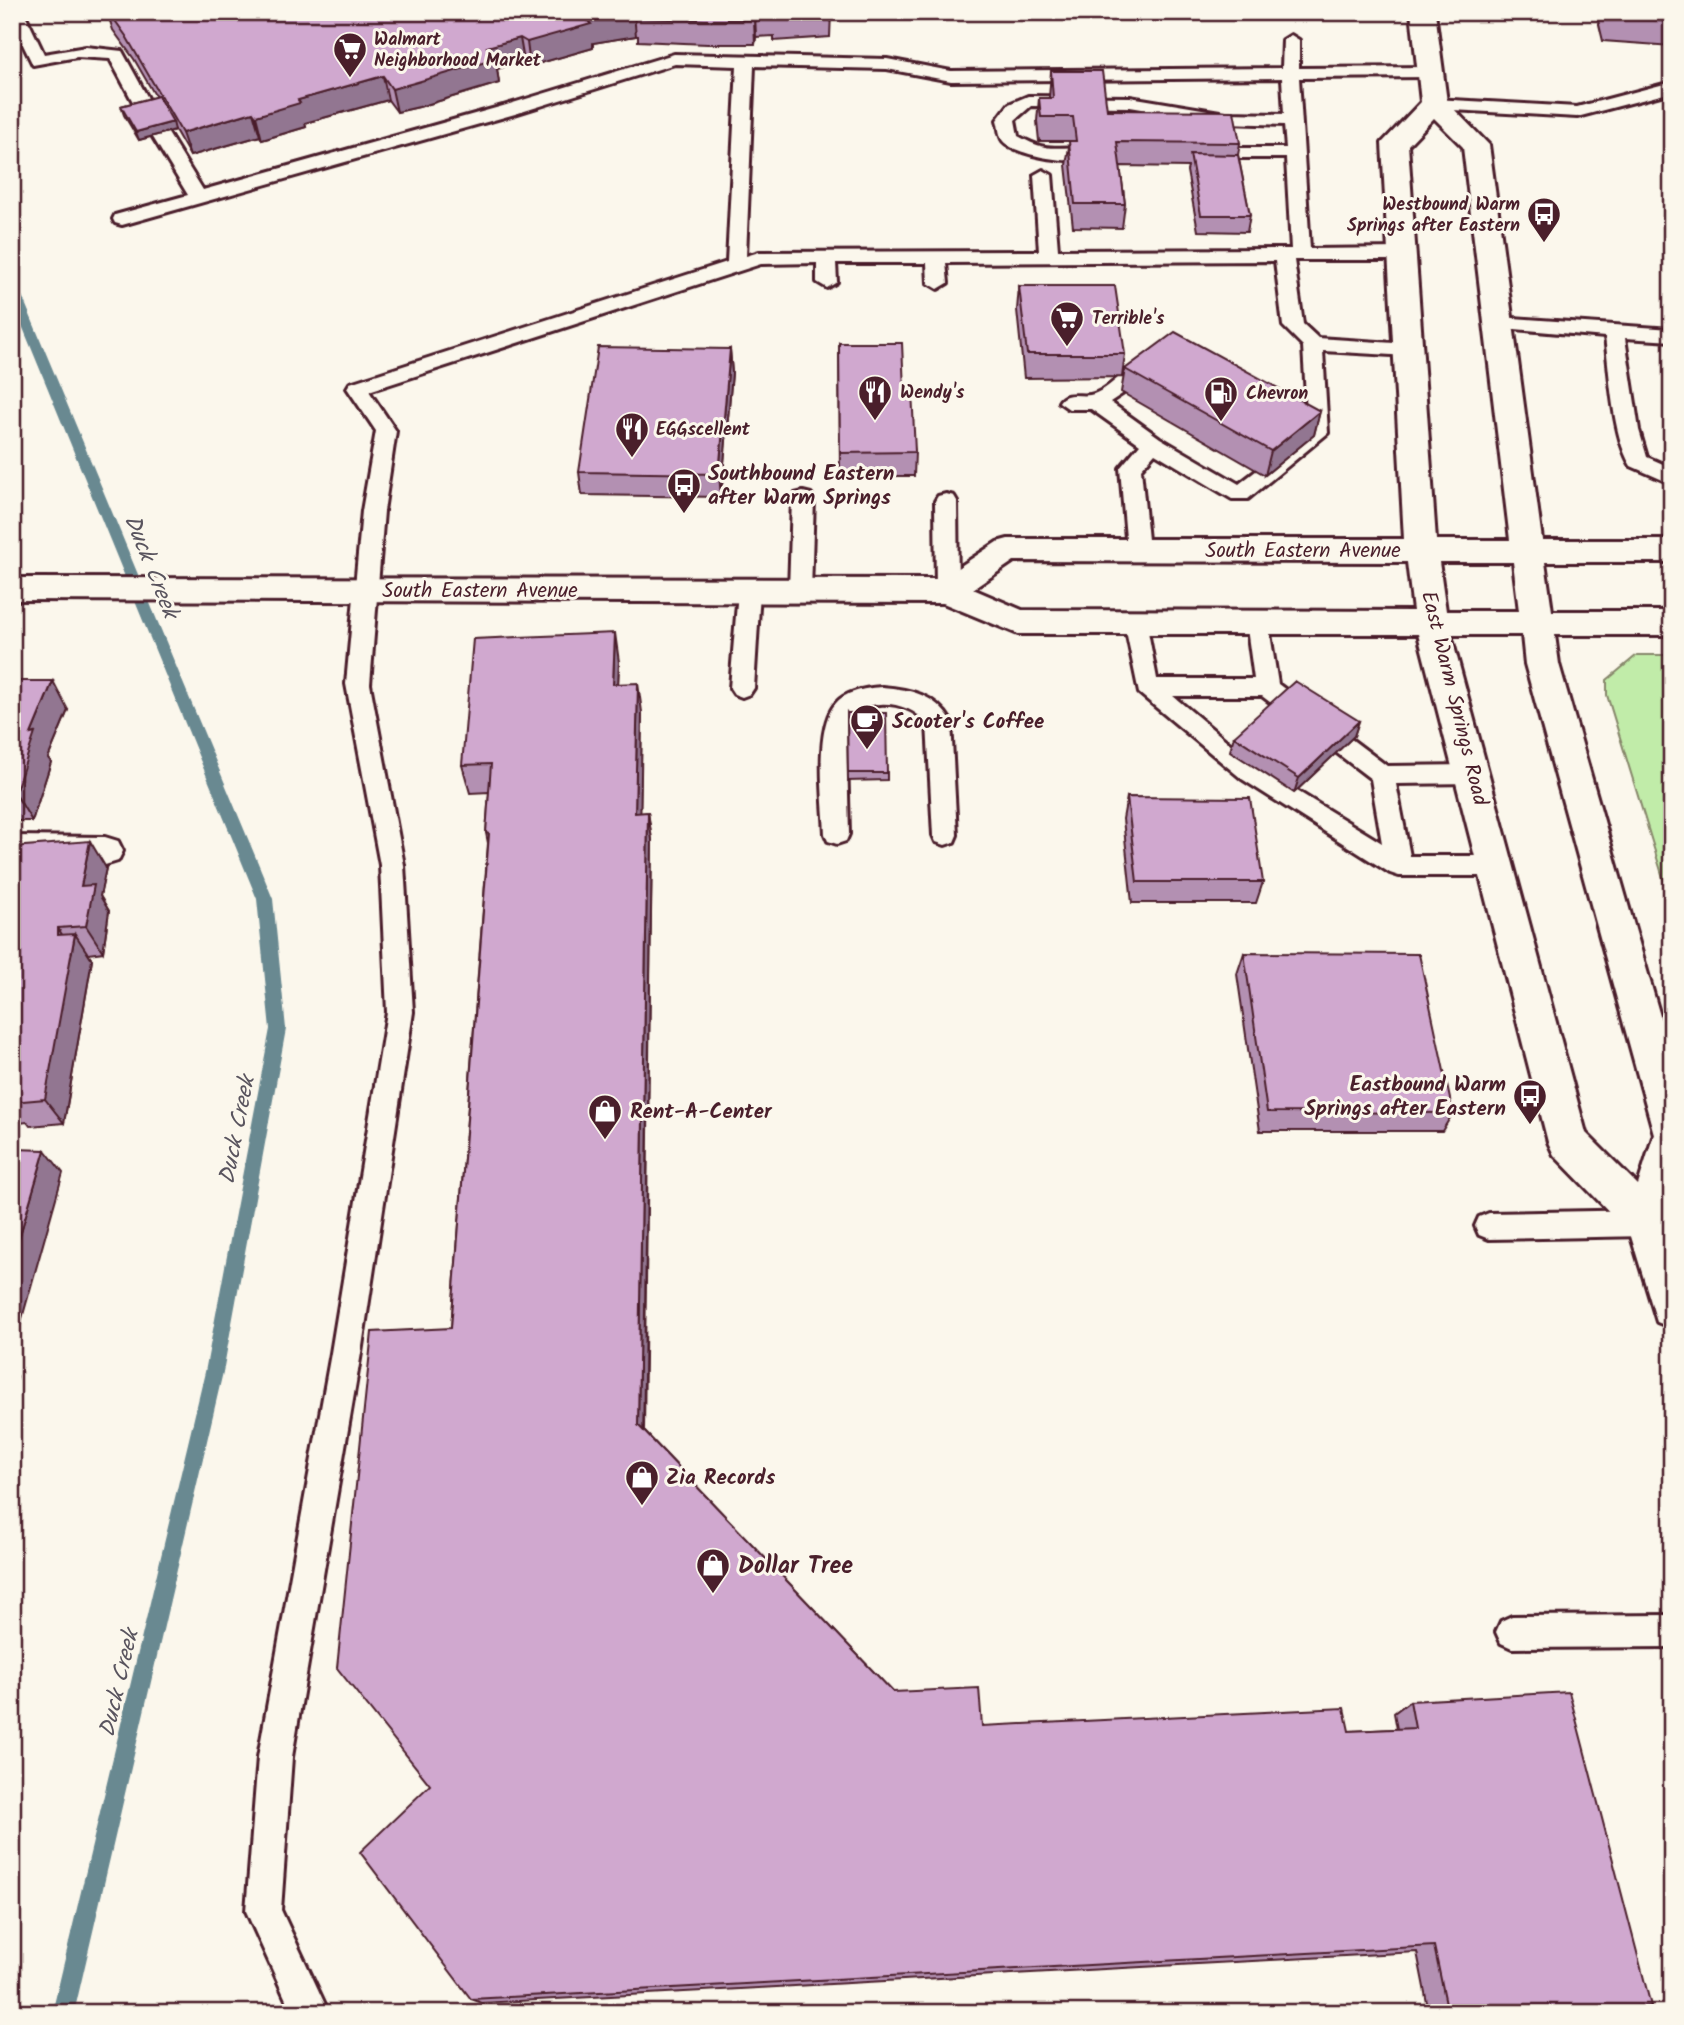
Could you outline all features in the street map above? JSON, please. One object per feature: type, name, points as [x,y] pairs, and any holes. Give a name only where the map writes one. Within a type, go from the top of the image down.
[{"type":"main road","points":[[1423,12],[1434,104],[1476,145],[1542,664],[1672,1129]]},
{"type":"main road","name":"East Warm Springs Road","points":[[1434,104],[1395,143],[1422,550],[1432,621],[1568,1142],[1648,1223],[1672,1308]]},
{"type":"main road","name":"South Eastern Avenue","points":[[947,592],[1008,550],[1672,551]]},
{"type":"main road","name":"South Eastern Avenue","points":[[12,589],[947,592],[1018,622],[1672,622]]},
{"type":"main road","points":[[12,850],[104,851]]},
{"type":"main road","points":[[1648,1223],[1672,1139]]},
{"type":"lane","points":[[16,12],[39,61],[74,51],[98,51],[116,55],[145,109]]},
{"type":"lane","points":[[1291,40],[1290,74],[1295,153],[1293,326],[1313,344],[1409,350]]},
{"type":"lane","points":[[122,219],[674,59],[887,64],[951,76],[1430,72]]},
{"type":"lane","points":[[736,264],[746,59]]},
{"type":"lane","points":[[1434,104],[1577,112],[1672,87]]},
{"type":"lane","points":[[1120,153],[1043,154],[1025,149],[1010,138],[1006,120],[1015,108],[1028,102],[1130,102],[1226,118],[1293,120]]},
{"type":"lane","points":[[160,134],[199,198]]},
{"type":"lane","points":[[1188,153],[1295,153]]},
{"type":"lane","points":[[1043,175],[1049,256]]},
{"type":"lane","points":[[311,2013],[263,1911],[275,1757],[346,1353],[400,1012],[392,865],[358,684],[373,511],[386,431],[357,388],[759,258],[1402,254]]},
{"type":"lane","points":[[936,257],[938,283]]},
{"type":"lane","points":[[827,258],[827,282]]},
{"type":"lane","points":[[1499,323],[1672,335]]},
{"type":"lane","points":[[1614,331],[1629,430],[1638,461],[1672,477]]},
{"type":"lane","points":[[1096,402],[1153,443],[1240,494],[1318,433],[1313,344]]},
{"type":"lane","points":[[1069,402],[1096,402],[1164,358]]},
{"type":"lane","points":[[1138,550],[1130,468],[1153,443]]},
{"type":"lane","points":[[800,591],[803,499]]},
{"type":"lane","points":[[946,501],[947,592]]},
{"type":"lane","points":[[743,688],[749,591]]},
{"type":"lane","points":[[1135,621],[1147,687],[1250,773],[1399,866],[1496,866]]},
{"type":"lane","points":[[1256,621],[1267,688]]},
{"type":"lane","points":[[1147,687],[1267,688],[1381,775],[1473,774]]},
{"type":"lane","points":[[837,834],[836,730],[841,712],[856,700],[881,695],[913,698],[929,707],[939,721],[945,835]]},
{"type":"lane","points":[[1381,775],[1399,866]]},
{"type":"lane","points":[[1489,1226],[1648,1223]]},
{"type":"lane","points":[[1512,1632],[1672,1631]]},
{"type":"green space","points":[[1637,655],[1672,655],[1672,907],[1607,695],[1607,680]]},
{"type":"building","points":[[109,12],[830,12],[830,14],[773,18],[773,13],[755,13],[754,20],[705,20],[636,18],[637,13],[634,13],[587,20],[591,24],[527,42],[520,38],[487,47],[496,59],[414,83],[392,89],[383,76],[298,100],[300,103],[256,116],[253,112],[182,133],[126,36]]},
{"type":"building","points":[[1610,12],[1672,12],[1672,21],[1611,18]]},
{"type":"building","points":[[1051,71],[1102,71],[1107,110],[1234,111],[1240,143],[1117,142],[1125,204],[1075,204],[1069,141],[1076,141],[1073,117],[1041,117],[1039,98],[1053,98]]},
{"type":"building","points":[[158,96],[173,122],[136,132],[121,106]]},
{"type":"building","points":[[1190,154],[1238,155],[1250,215],[1201,215]]},
{"type":"building","points":[[1019,286],[1115,286],[1125,354],[1027,354]]},
{"type":"building","points":[[1175,332],[1320,411],[1271,451],[1125,369]]},
{"type":"building","points":[[839,343],[902,343],[904,390],[912,390],[915,452],[840,453]]},
{"type":"building","points":[[598,347],[730,349],[719,474],[579,472]]},
{"type":"building","points":[[615,633],[613,684],[638,683],[635,813],[648,812],[638,1425],[893,1692],[979,1688],[982,1726],[1344,1708],[1349,1731],[1415,1728],[1410,1701],[1569,1692],[1651,2006],[1527,2013],[1448,2013],[1434,1946],[471,1999],[360,1852],[430,1785],[337,1668],[372,1332],[451,1328],[489,834],[486,833],[491,764],[462,765],[473,639]]},
{"type":"building","points":[[12,681],[53,681],[31,734],[35,733],[15,793],[12,793]]},
{"type":"building","points":[[1295,681],[1359,721],[1299,778],[1234,736]]},
{"type":"building","name":"Scooter's Coffee","points":[[847,713],[886,713],[887,773],[848,773]]},
{"type":"building","points":[[1127,797],[1250,798],[1263,882],[1137,882]]},
{"type":"building","points":[[90,841],[81,886],[94,885],[86,926],[58,928],[58,935],[75,934],[45,1099],[12,1102],[12,847]]},
{"type":"building","points":[[1244,953],[1419,954],[1453,1113],[1267,1112]]},
{"type":"building","points":[[45,1150],[12,1262],[12,1151]]},
{"type":"waterway","name":"Duck Creek","points":[[12,286],[265,899],[278,1029],[214,1372],[63,2013]]},
{"type":"place","name":"Walmart Neighborhood Market","points":[[350,79]]},
{"type":"place","name":"Westbound Warm Springs after Eastern","points":[[1544,244]]},
{"type":"place","name":"Terrible's","points":[[1067,348]]},
{"type":"place","name":"Wendy's","points":[[875,422]]},
{"type":"place","name":"Chevron","points":[[1221,423]]},
{"type":"place","name":"EGGscellent","points":[[632,459]]},
{"type":"place","name":"Southbound Eastern after Warm Springs","points":[[684,515]]},
{"type":"place","name":"Scooter's Coffee","points":[[867,751]]},
{"type":"place","name":"Eastbound Warm Springs after Eastern","points":[[1530,1126]]},
{"type":"place","name":"Rent-A-Center","points":[[605,1141]]},
{"type":"place","name":"Zia Records","points":[[642,1507]]},
{"type":"place","name":"Dollar Tree","points":[[713,1595]]}]
